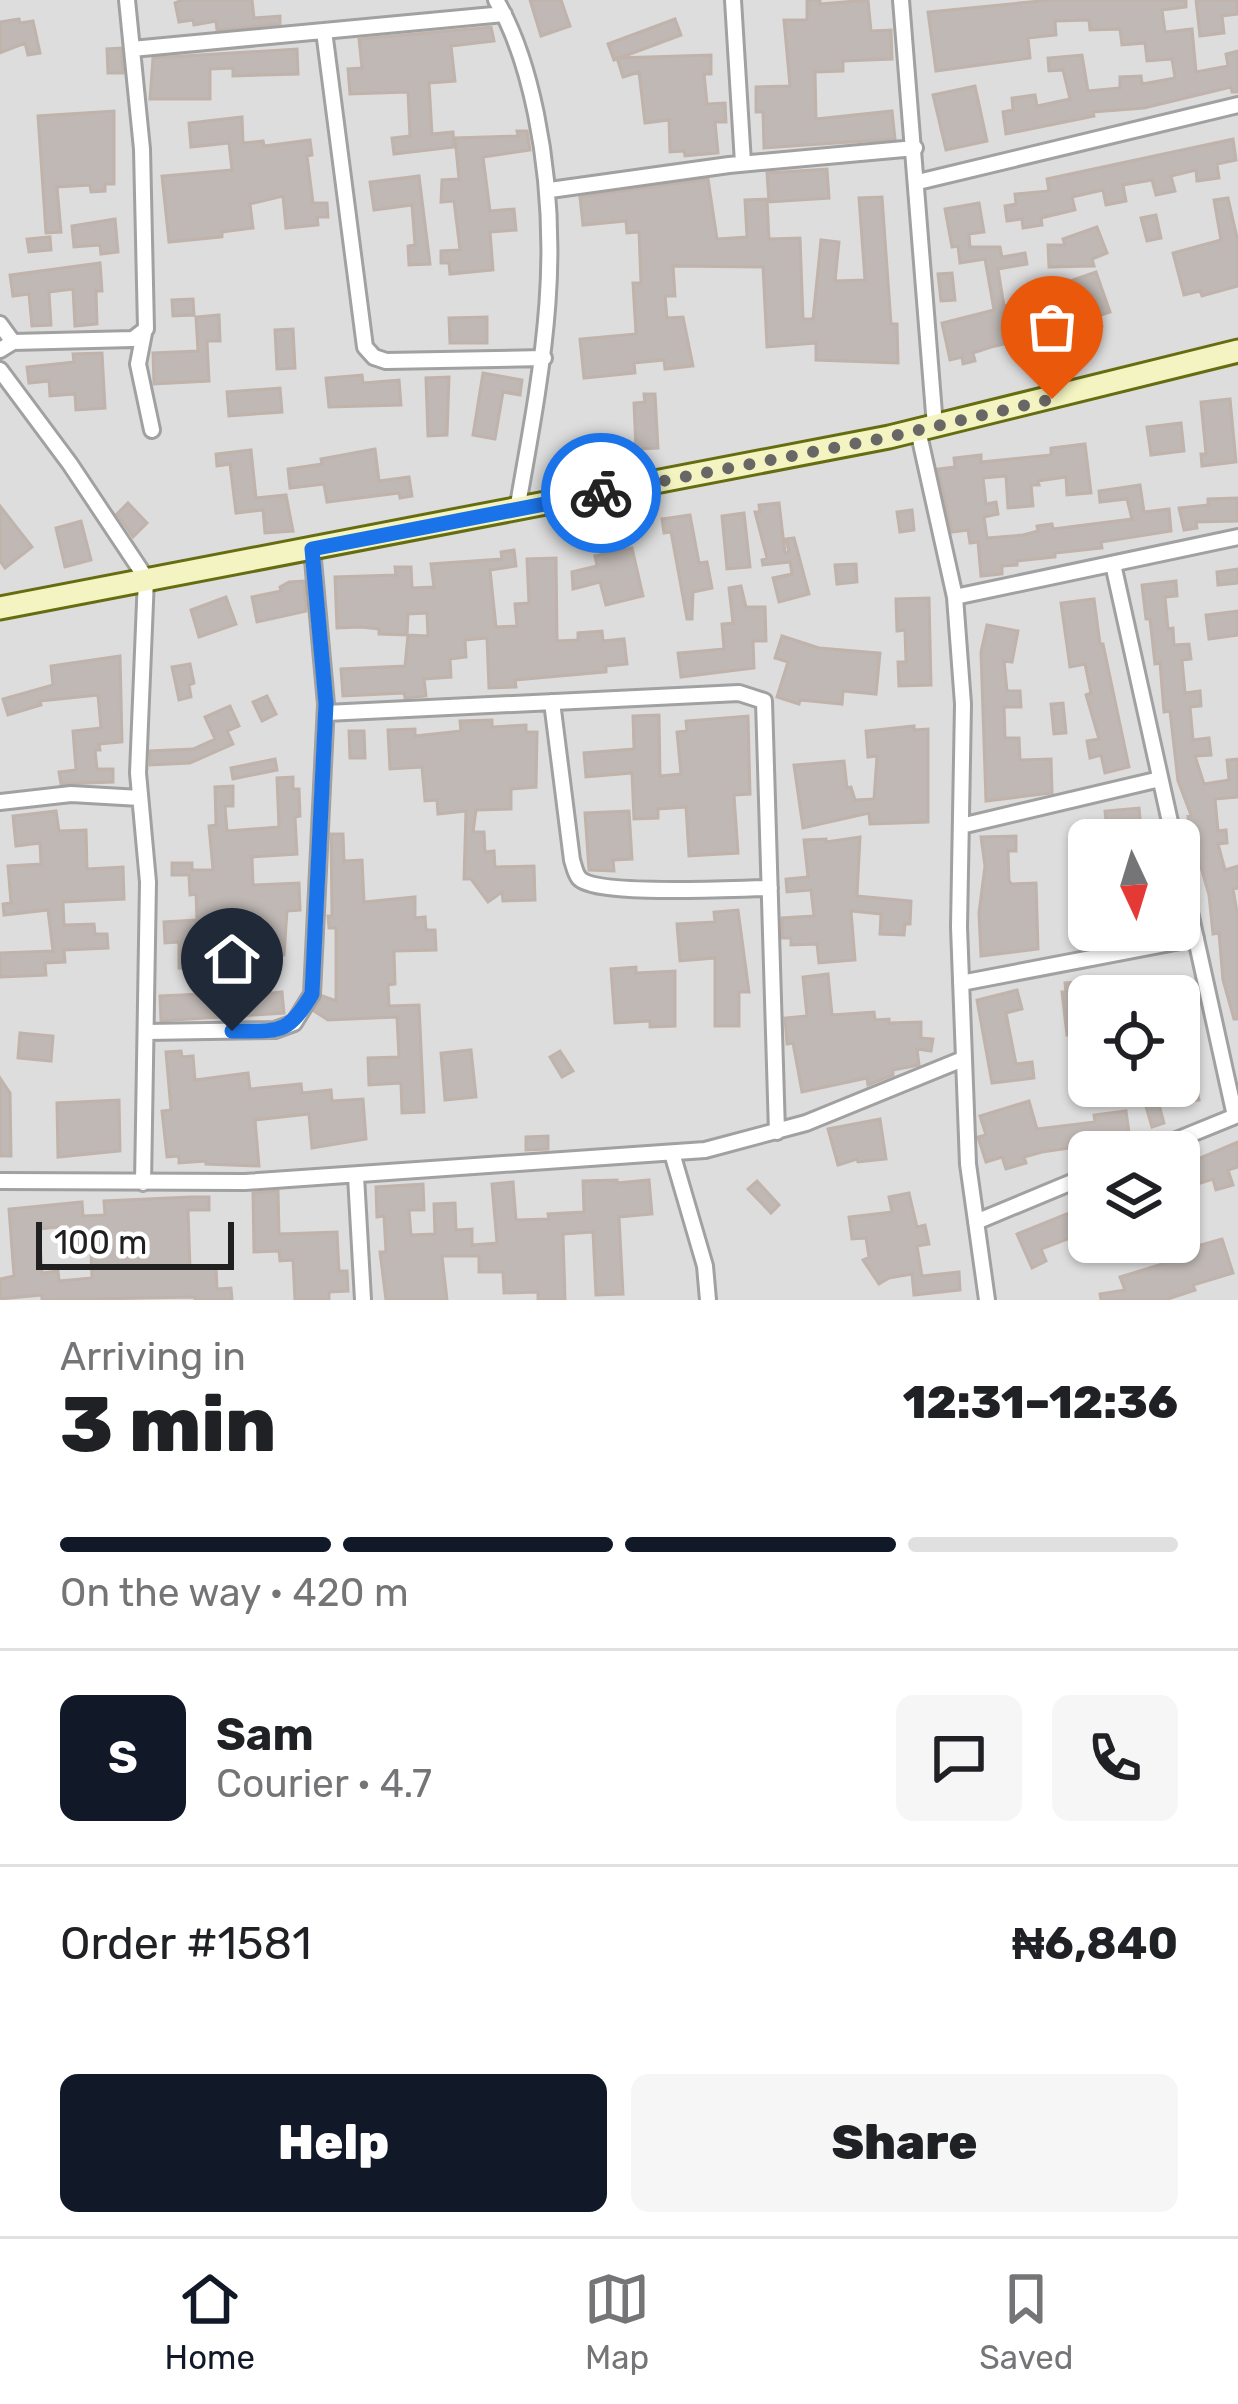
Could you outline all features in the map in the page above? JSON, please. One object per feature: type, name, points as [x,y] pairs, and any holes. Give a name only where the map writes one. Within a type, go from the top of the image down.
[{"type":"main road","points":[[0,608],[927,428],[1238,351]]},
{"type":"street","points":[[127,0],[142,149],[144,333],[139,364],[152,430]]},
{"type":"street","points":[[733,0],[743,164]]},
{"type":"street","points":[[901,0],[918,182],[927,428],[955,597],[963,704],[963,1059],[968,1164],[987,1300]]},
{"type":"street","points":[[132,49],[324,31],[500,7],[532,95],[550,190],[553,237],[544,358],[518,509]]},
{"type":"street","points":[[324,31],[365,347],[386,361],[544,358]]},
{"type":"street","points":[[918,182],[1238,105]]},
{"type":"street","points":[[550,190],[743,164],[915,148]]},
{"type":"street","points":[[0,324],[7,346],[133,339],[144,333]]},
{"type":"street","points":[[0,370],[146,578],[140,798],[148,882],[143,1183]]},
{"type":"street","points":[[955,597],[1238,537]]},
{"type":"street","points":[[146,1032],[274,1030],[294,1023],[312,994],[326,713],[312,549]]},
{"type":"street","points":[[1113,564],[1169,819]]},
{"type":"street","points":[[326,713],[739,693],[764,701],[777,1132]]},
{"type":"street","points":[[552,702],[568,837],[579,878],[592,885],[628,889],[770,888]]},
{"type":"street","points":[[961,826],[1160,778]]},
{"type":"street","points":[[0,802],[71,794],[140,798]]},
{"type":"street","points":[[961,983],[1128,951]]},
{"type":"street","points":[[1198,1131],[1237,1115],[1199,951]]},
{"type":"street","points":[[0,1180],[143,1183],[356,1176],[672,1153],[740,1144],[874,1098],[963,1059]]},
{"type":"street","points":[[672,1153],[705,1266],[708,1300]]},
{"type":"street","points":[[356,1176],[363,1300]]},
{"type":"street","points":[[976,1222],[1068,1184]]},
{"type":"shaded area","points":[[0,0],[1238,0],[1238,1300],[0,1300]]},
{"type":"building","points":[[252,0],[254,18],[280,16],[280,24],[217,30],[216,21],[179,22],[175,3]]},
{"type":"building","points":[[530,0],[561,0],[570,26],[541,36]]},
{"type":"building","points":[[807,0],[820,0],[820,4],[868,0],[871,31],[891,30],[892,59],[843,61],[843,71],[815,72],[816,119],[892,111],[895,139],[764,148],[763,112],[756,112],[756,87],[790,86],[784,20],[807,20]]},
{"type":"building","points":[[1050,0],[1186,0],[1186,7],[1162,10],[1165,32],[1192,29],[1196,72],[1228,66],[1226,54],[1238,51],[1238,92],[1231,87],[1144,108],[1093,112],[1094,116],[1006,134],[1003,112],[1013,110],[1012,98],[1035,95],[1037,106],[1070,99],[1063,70],[1049,71],[1048,58],[1082,55],[1088,91],[1120,88],[1120,77],[1141,76],[1142,84],[1175,78],[1172,59],[1147,61],[1145,43],[1122,45],[1120,29],[1090,30],[1089,20],[1055,21],[1056,35],[1028,38],[1030,58],[936,71],[928,12]]},
{"type":"building","points":[[1196,0],[1237,0],[1238,14],[1222,16],[1224,33],[1200,36]]},
{"type":"building","points":[[19,19],[20,23],[33,21],[40,53],[28,55],[25,43],[0,53],[0,22]]},
{"type":"building","points":[[675,19],[681,35],[614,60],[608,44]]},
{"type":"building","points":[[491,27],[494,41],[451,46],[455,81],[429,83],[432,134],[453,132],[454,147],[394,154],[392,138],[410,136],[408,92],[350,94],[348,69],[362,68],[359,39]]},
{"type":"building","points":[[121,48],[123,73],[108,73],[107,49]]},
{"type":"building","points":[[297,49],[298,74],[233,76],[233,68],[210,69],[210,99],[150,99],[153,58]]},
{"type":"building","points":[[711,55],[711,74],[704,74],[707,104],[725,103],[726,122],[715,122],[718,153],[685,156],[684,151],[670,152],[669,120],[645,123],[639,72],[623,77],[617,58]]},
{"type":"building","points":[[975,86],[987,141],[946,150],[933,95]]},
{"type":"building","points":[[114,111],[114,184],[105,184],[105,191],[91,192],[90,185],[57,187],[61,232],[46,233],[38,116]]},
{"type":"building","points":[[242,117],[243,143],[263,141],[264,146],[310,140],[312,155],[307,156],[313,203],[327,203],[328,217],[317,217],[318,225],[286,228],[283,196],[250,204],[253,228],[222,232],[222,237],[169,242],[162,176],[232,170],[229,143],[191,147],[189,123]]},
{"type":"building","points":[[517,131],[527,131],[530,150],[483,157],[490,211],[514,209],[516,230],[490,232],[493,270],[450,274],[449,263],[441,263],[441,251],[460,250],[454,201],[441,202],[442,180],[459,179],[455,138],[518,136]]},
{"type":"building","points":[[1233,139],[1236,160],[1217,164],[1219,178],[1197,181],[1196,170],[1171,176],[1175,191],[1156,195],[1152,180],[1123,185],[1126,201],[1106,205],[1103,190],[1072,197],[1075,210],[1041,218],[1042,225],[1023,228],[1022,219],[1007,221],[1005,206],[1016,204],[1015,194],[1049,191],[1047,179]]},
{"type":"building","points":[[827,169],[829,198],[769,202],[767,173]]},
{"type":"building","points":[[419,176],[430,264],[409,265],[408,246],[415,245],[412,205],[374,210],[370,182]]},
{"type":"building","points":[[708,179],[717,239],[747,237],[745,200],[767,199],[769,239],[800,238],[803,319],[813,319],[821,240],[839,242],[835,281],[865,280],[859,198],[882,197],[898,363],[816,360],[816,343],[767,347],[763,267],[673,266],[675,296],[665,296],[667,318],[683,317],[693,366],[665,369],[664,360],[634,363],[635,373],[584,378],[580,339],[636,334],[633,283],[641,283],[639,232],[627,233],[626,221],[583,225],[580,197]]},
{"type":"building","points":[[1228,198],[1238,242],[1238,286],[1202,296],[1200,291],[1184,295],[1173,253],[1221,240],[1214,200]]},
{"type":"building","points":[[979,203],[984,232],[969,234],[970,247],[1000,247],[1002,257],[1025,253],[1027,264],[998,269],[1004,306],[1042,298],[1050,333],[973,353],[975,361],[963,364],[962,357],[950,360],[942,323],[994,310],[985,259],[960,263],[945,209]]},
{"type":"building","points":[[1156,215],[1161,238],[1147,241],[1141,218]]},
{"type":"building","points":[[115,219],[118,252],[101,254],[100,245],[74,247],[72,226]]},
{"type":"building","points":[[1097,227],[1107,253],[1092,259],[1094,266],[1049,267],[1048,245],[1065,245],[1063,239]]},
{"type":"building","points":[[50,237],[51,250],[29,252],[27,239]]},
{"type":"building","points":[[100,263],[97,324],[75,326],[73,289],[49,292],[51,325],[32,326],[29,294],[13,296],[10,275]]},
{"type":"building","points":[[1096,272],[1110,312],[1098,316],[1102,326],[1081,333],[1085,353],[1079,355],[1076,346],[1071,347],[1056,286]]},
{"type":"building","points":[[952,273],[955,300],[941,301],[938,274]]},
{"type":"building","points":[[193,299],[194,315],[173,316],[172,300]]},
{"type":"building","points":[[219,315],[220,341],[207,341],[209,381],[154,384],[153,353],[198,351],[196,317]]},
{"type":"building","points":[[487,317],[487,343],[450,343],[449,318]]},
{"type":"building","points":[[293,329],[295,368],[277,369],[275,330]]},
{"type":"building","points":[[102,353],[105,408],[76,410],[75,394],[50,396],[49,381],[29,383],[27,367],[74,362],[73,354]]},
{"type":"building","points":[[483,373],[522,380],[520,395],[503,392],[495,439],[473,435]]},
{"type":"building","points":[[362,375],[363,383],[399,380],[401,405],[329,407],[326,378]]},
{"type":"building","points":[[449,377],[447,435],[428,436],[426,378]]},
{"type":"building","points":[[280,388],[282,412],[229,416],[227,392]]},
{"type":"building","points":[[644,394],[655,394],[658,448],[636,449],[634,403],[645,402]]},
{"type":"building","points":[[1230,399],[1236,462],[1202,466],[1201,454],[1206,454],[1201,402]]},
{"type":"building","points":[[1181,423],[1184,451],[1151,455],[1147,427]]},
{"type":"building","points":[[1085,444],[1091,493],[1067,495],[1066,477],[1038,481],[1039,485],[1031,485],[1033,506],[1008,508],[1006,476],[983,478],[986,504],[996,502],[998,514],[984,517],[987,538],[1023,535],[1052,524],[1053,529],[1132,519],[1127,499],[1100,502],[1099,491],[1140,485],[1144,512],[1169,509],[1171,531],[1017,561],[1017,565],[1002,566],[1002,574],[981,576],[978,542],[970,543],[968,530],[952,532],[938,469],[955,467],[954,458],[981,455],[981,462],[1051,455],[1051,448]]},
{"type":"building","points":[[375,449],[379,481],[409,477],[412,496],[400,498],[399,493],[327,502],[324,484],[290,488],[288,469]]},
{"type":"building","points":[[251,450],[256,498],[286,495],[293,531],[265,533],[263,510],[236,513],[230,464],[217,466],[216,454]]},
{"type":"building","points":[[1238,498],[1238,521],[1196,522],[1197,528],[1184,530],[1179,508],[1208,505],[1208,499]]},
{"type":"building","points":[[128,503],[147,523],[133,537],[117,514]]},
{"type":"building","points":[[779,503],[785,553],[789,552],[786,539],[794,538],[809,594],[779,602],[773,578],[792,574],[790,562],[763,565],[767,558],[755,512],[760,512],[759,505]]},
{"type":"building","points":[[0,506],[32,547],[5,568],[0,561]]},
{"type":"building","points":[[912,510],[914,530],[900,532],[897,512]]},
{"type":"building","points":[[744,513],[750,567],[727,569],[722,516]]},
{"type":"building","points":[[690,515],[699,563],[707,562],[712,588],[693,592],[692,619],[687,619],[671,532],[664,533],[662,519]]},
{"type":"building","points":[[81,521],[91,560],[65,567],[56,528]]},
{"type":"building","points":[[632,548],[643,596],[606,605],[600,582],[573,589],[572,572],[597,566],[595,556]]},
{"type":"building","points":[[514,550],[516,566],[490,570],[496,627],[517,626],[515,604],[529,603],[527,559],[556,558],[557,641],[602,631],[603,641],[624,639],[627,664],[606,666],[606,672],[515,680],[516,687],[489,688],[487,638],[465,640],[466,657],[450,659],[451,677],[424,679],[426,696],[343,696],[341,669],[405,666],[408,635],[428,636],[427,613],[408,614],[407,635],[337,628],[335,577],[396,575],[395,567],[411,567],[412,588],[434,587],[431,564],[502,559],[501,552]]},
{"type":"building","points":[[856,564],[857,582],[837,584],[835,565]]},
{"type":"building","points":[[1238,569],[1238,583],[1218,585],[1217,572]]},
{"type":"building","points":[[304,581],[306,611],[257,622],[252,597]]},
{"type":"building","points":[[1176,581],[1177,596],[1165,597],[1168,629],[1173,628],[1174,645],[1189,644],[1191,659],[1182,660],[1185,693],[1200,691],[1201,706],[1190,707],[1193,740],[1209,738],[1211,755],[1195,756],[1204,784],[1229,780],[1227,760],[1238,759],[1238,797],[1215,799],[1218,831],[1226,830],[1227,843],[1218,844],[1225,870],[1238,866],[1238,888],[1233,889],[1238,918],[1238,1019],[1234,1019],[1223,980],[1219,933],[1213,934],[1200,864],[1200,819],[1188,819],[1191,815],[1178,781],[1170,711],[1164,712],[1160,663],[1155,664],[1142,585]]},
{"type":"building","points":[[741,586],[746,607],[765,607],[766,641],[753,641],[754,668],[681,677],[678,653],[724,649],[722,624],[733,623],[729,588]]},
{"type":"building","points":[[226,597],[236,624],[199,637],[191,610]]},
{"type":"building","points":[[929,598],[931,685],[899,686],[898,662],[906,662],[905,630],[897,631],[896,599]]},
{"type":"building","points":[[1094,599],[1129,767],[1105,773],[1101,755],[1090,758],[1087,741],[1099,739],[1086,695],[1091,693],[1085,664],[1070,667],[1061,603]]},
{"type":"building","points":[[1238,611],[1238,635],[1209,639],[1206,615]]},
{"type":"building","points":[[987,625],[1018,631],[1012,662],[1004,661],[1007,691],[1020,691],[1021,707],[1004,707],[1005,738],[1019,738],[1020,760],[1051,759],[1052,793],[986,801],[981,652]]},
{"type":"building","points":[[782,636],[819,648],[880,653],[876,694],[843,691],[842,704],[800,700],[799,704],[777,697],[788,662],[775,658]]},
{"type":"building","points":[[120,656],[122,742],[99,744],[100,750],[95,750],[97,769],[113,769],[113,782],[61,784],[59,772],[76,770],[73,731],[101,728],[98,695],[40,701],[41,705],[8,715],[3,699],[53,685],[51,666]]},
{"type":"building","points":[[190,664],[191,697],[179,700],[172,667]]},
{"type":"building","points":[[267,696],[276,714],[262,721],[253,702]]},
{"type":"building","points":[[1063,703],[1066,733],[1054,734],[1051,704]]},
{"type":"building","points":[[230,706],[239,726],[227,731],[233,744],[190,763],[150,765],[150,751],[193,749],[215,739],[205,717]]},
{"type":"building","points":[[659,715],[660,776],[681,774],[677,732],[687,731],[686,721],[748,716],[750,794],[734,795],[738,853],[689,856],[686,807],[658,809],[658,818],[634,819],[632,773],[586,777],[584,753],[634,749],[633,716]]},
{"type":"building","points":[[492,720],[492,727],[526,725],[526,732],[537,732],[536,787],[511,789],[511,809],[476,810],[473,832],[484,832],[485,852],[494,851],[495,867],[534,866],[535,900],[503,901],[502,892],[488,902],[471,879],[464,879],[466,811],[438,814],[437,800],[425,801],[422,767],[390,769],[388,730],[415,729],[415,736],[461,731],[460,721]]},
{"type":"building","points":[[914,726],[914,730],[928,729],[928,822],[870,824],[869,813],[803,828],[794,765],[844,761],[847,788],[851,787],[855,800],[874,799],[877,756],[868,757],[866,731]]},
{"type":"building","points":[[349,731],[364,731],[365,758],[350,758]]},
{"type":"building","points":[[275,759],[277,770],[233,779],[231,768]]},
{"type":"building","points":[[293,777],[293,789],[299,789],[297,854],[252,857],[253,885],[299,883],[300,910],[287,911],[284,955],[252,956],[251,946],[235,947],[234,940],[201,942],[197,969],[179,968],[179,942],[165,943],[164,922],[197,920],[196,894],[190,895],[189,875],[172,875],[172,863],[213,870],[209,826],[216,825],[215,787],[233,786],[233,806],[225,806],[227,831],[279,827],[277,778]]},
{"type":"building","points":[[1139,808],[1140,819],[1106,819],[1105,811]]},
{"type":"building","points":[[56,811],[59,831],[86,830],[87,869],[123,867],[124,899],[63,902],[64,925],[94,924],[95,934],[107,934],[108,948],[64,950],[65,962],[45,963],[46,975],[0,977],[0,953],[53,951],[48,910],[4,915],[3,904],[11,903],[8,866],[41,864],[40,843],[16,846],[13,816]]},
{"type":"building","points":[[629,811],[632,859],[613,860],[614,871],[589,870],[585,813]]},
{"type":"building","points":[[331,834],[343,834],[344,861],[362,860],[364,902],[415,897],[415,918],[425,917],[426,930],[435,930],[436,950],[394,951],[395,984],[388,985],[389,1006],[419,1005],[424,1112],[402,1113],[401,1083],[369,1085],[368,1058],[399,1057],[397,1017],[328,1020],[314,1011],[323,996],[336,1001],[336,928],[329,928],[328,916],[332,916]]},
{"type":"building","points":[[1016,836],[1016,851],[1008,851],[1009,881],[1036,883],[1038,949],[981,956],[979,913],[985,866],[981,837]]},
{"type":"building","points":[[860,837],[857,896],[911,901],[910,924],[905,924],[904,935],[880,934],[881,914],[851,911],[855,960],[819,963],[817,944],[791,945],[791,938],[782,938],[782,918],[814,916],[811,890],[787,892],[786,879],[808,877],[804,840]]},
{"type":"building","points":[[738,910],[749,992],[739,992],[739,1026],[715,1026],[715,958],[680,961],[677,924],[715,922],[714,912]]},
{"type":"building","points":[[636,967],[636,973],[675,971],[675,1026],[650,1027],[650,1021],[615,1023],[611,969]]},
{"type":"building","points":[[202,969],[225,969],[226,998],[282,992],[284,1013],[161,1021],[160,996],[203,994]]},
{"type":"building","points":[[828,974],[832,1015],[874,1012],[875,1020],[889,1019],[889,1023],[921,1022],[921,1038],[933,1039],[931,1051],[917,1049],[919,1065],[893,1070],[893,1075],[868,1085],[867,1078],[802,1092],[793,1043],[787,1044],[785,1018],[807,1016],[803,977]]},
{"type":"building","points":[[1068,983],[1067,1035],[1062,992],[1066,992]]},
{"type":"building","points":[[1017,990],[1022,1009],[1006,1013],[1016,1064],[1032,1062],[1034,1078],[992,1083],[977,1000]]},
{"type":"building","points":[[20,1033],[53,1036],[51,1061],[18,1058]]},
{"type":"building","points":[[471,1050],[476,1097],[445,1100],[441,1053]]},
{"type":"building","points":[[181,1051],[182,1057],[193,1056],[195,1080],[248,1073],[250,1089],[301,1084],[302,1093],[331,1090],[332,1101],[363,1099],[366,1139],[312,1148],[309,1114],[255,1120],[259,1166],[179,1163],[179,1156],[167,1157],[162,1111],[171,1110],[166,1052]]},
{"type":"building","points":[[560,1051],[573,1071],[562,1077],[550,1057]]},
{"type":"building","points":[[0,1078],[10,1093],[11,1156],[0,1156]]},
{"type":"building","points":[[119,1100],[120,1151],[58,1157],[57,1103]]},
{"type":"building","points":[[1029,1101],[1037,1129],[1095,1122],[1094,1115],[1126,1111],[1129,1131],[1068,1131],[1068,1148],[1024,1157],[1026,1163],[1006,1169],[1002,1157],[986,1162],[978,1137],[986,1135],[980,1116]]},
{"type":"building","points":[[1146,1107],[1160,1107],[1164,1123],[1152,1127]]},
{"type":"building","points":[[880,1119],[886,1159],[838,1165],[828,1129]]},
{"type":"building","points":[[548,1136],[548,1149],[526,1150],[526,1137]]},
{"type":"building","points":[[1238,1142],[1238,1167],[1228,1170],[1233,1185],[1216,1190],[1213,1179],[1200,1183],[1200,1158]]},
{"type":"building","points":[[649,1180],[652,1214],[619,1217],[623,1294],[596,1295],[593,1232],[563,1234],[565,1300],[538,1300],[538,1292],[504,1293],[503,1272],[479,1272],[479,1256],[442,1256],[447,1300],[386,1300],[380,1252],[386,1252],[384,1216],[377,1217],[376,1187],[423,1184],[424,1210],[409,1210],[411,1235],[435,1234],[434,1204],[455,1203],[456,1230],[472,1229],[472,1245],[497,1243],[492,1184],[513,1182],[516,1220],[549,1219],[548,1214],[584,1212],[583,1181]]},
{"type":"building","points":[[757,1181],[779,1205],[771,1213],[748,1189]]},
{"type":"building","points":[[278,1191],[279,1234],[337,1232],[339,1271],[347,1271],[348,1291],[329,1292],[329,1300],[295,1300],[293,1260],[280,1261],[279,1251],[254,1252],[253,1193]]},
{"type":"building","points":[[909,1193],[917,1227],[925,1225],[929,1244],[917,1246],[922,1276],[959,1272],[960,1290],[914,1295],[912,1274],[879,1284],[863,1260],[869,1257],[866,1238],[852,1239],[849,1217],[892,1212],[889,1197]]},
{"type":"building","points":[[209,1197],[209,1210],[188,1210],[190,1268],[216,1267],[217,1289],[231,1288],[232,1300],[42,1300],[42,1295],[0,1299],[0,1279],[14,1276],[9,1209],[82,1202],[83,1216],[105,1215],[104,1201]],"holes":[[[58,1227],[61,1254],[91,1252],[92,1278],[59,1281],[58,1271],[42,1273],[39,1229]]]},
{"type":"building","points":[[1068,1213],[1068,1239],[1041,1249],[1046,1261],[1032,1268],[1017,1234]]},
{"type":"building","points":[[1222,1239],[1233,1273],[1193,1285],[1195,1290],[1165,1300],[1101,1300],[1100,1294],[1125,1290],[1120,1277],[1166,1263],[1200,1263],[1200,1245]]},
{"type":"way so far","points":[[601,493],[889,437],[1052,399]]},
{"type":"route","points":[[232,1031],[274,1030],[294,1023],[312,994],[326,704],[312,549],[601,493]]}]
